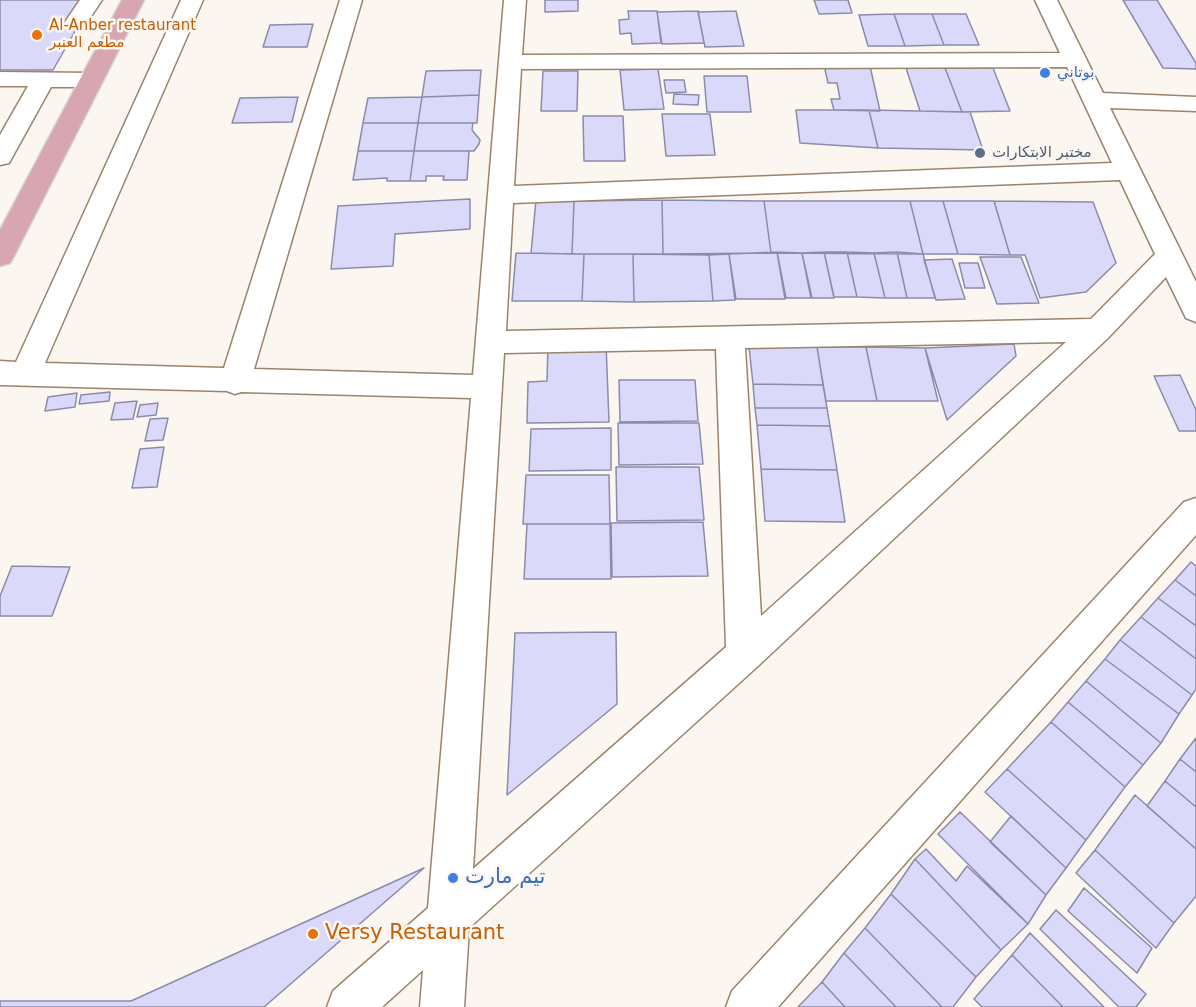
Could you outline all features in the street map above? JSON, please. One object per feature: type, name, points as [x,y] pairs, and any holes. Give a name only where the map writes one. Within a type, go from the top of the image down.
[{"type":"main road","points":[[3,243],[133,0]]},
{"type":"street","points":[[76,22],[92,0]]},
{"type":"street","points":[[192,0],[12,374],[235,382],[486,387]]},
{"type":"street","points":[[235,382],[351,0]]},
{"type":"street","points":[[442,1007],[514,0]]},
{"type":"street","points":[[1046,0],[1196,311]]},
{"type":"street","points":[[510,62],[1076,60]]},
{"type":"street","points":[[0,79],[91,80]]},
{"type":"street","points":[[0,157],[44,79]]},
{"type":"street","points":[[1094,100],[1196,104]]},
{"type":"street","points":[[500,195],[1128,171]]},
{"type":"street","points":[[350,1007],[745,654],[1098,330],[1170,256]]},
{"type":"street","points":[[490,342],[1098,330]]},
{"type":"street","points":[[730,337],[745,654]]},
{"type":"street","points":[[748,1007],[1196,512]]},
{"type":"building","name":"Al-Anber restaurant مطعم العنبر","points":[[0,0],[93,0],[53,70],[0,70]]},
{"type":"building","points":[[545,0],[578,0],[578,11],[545,12]]},
{"type":"building","points":[[814,0],[848,0],[852,13],[819,14]]},
{"type":"building","points":[[1123,0],[1157,0],[1196,63],[1196,69],[1163,68]]},
{"type":"building","points":[[628,11],[657,11],[661,43],[632,44],[631,33],[620,34],[619,20],[629,19]]},
{"type":"building","points":[[698,11],[704,43],[662,44],[657,12]]},
{"type":"building","points":[[736,11],[744,46],[705,47],[698,12]]},
{"type":"building","points":[[894,14],[905,46],[868,46],[859,15]]},
{"type":"building","points":[[894,14],[932,14],[944,45],[905,46]]},
{"type":"building","points":[[932,14],[966,14],[979,45],[944,45]]},
{"type":"building","points":[[313,24],[307,47],[263,47],[270,25]]},
{"type":"building","points":[[824,65],[870,66],[880,111],[834,110],[831,99],[840,99],[837,83],[828,83]]},
{"type":"building","points":[[906,68],[945,68],[962,112],[920,111]]},
{"type":"building","points":[[945,68],[993,68],[1010,111],[962,112]]},
{"type":"building","points":[[658,69],[664,109],[624,110],[620,70]]},
{"type":"building","points":[[481,70],[479,95],[422,97],[426,71]]},
{"type":"building","points":[[543,71],[578,71],[577,111],[541,111]]},
{"type":"building","points":[[704,76],[747,76],[751,112],[707,112]]},
{"type":"building","points":[[664,80],[684,80],[686,92],[666,93]]},
{"type":"building","points":[[674,94],[699,95],[698,105],[673,104]]},
{"type":"building","points":[[479,95],[477,123],[418,123],[422,97]]},
{"type":"building","points":[[298,97],[292,122],[232,123],[240,98]]},
{"type":"building","points":[[422,97],[418,123],[363,123],[368,98]]},
{"type":"building","points":[[796,110],[869,110],[878,148],[800,143]]},
{"type":"building","points":[[869,110],[970,112],[983,150],[878,148]]},
{"type":"building","points":[[662,114],[710,114],[715,155],[666,156]]},
{"type":"building","points":[[583,116],[623,116],[625,161],[584,161]]},
{"type":"building","points":[[363,123],[418,123],[414,151],[358,151]]},
{"type":"building","points":[[418,123],[473,123],[472,130],[480,140],[479,144],[474,151],[414,151]]},
{"type":"building","points":[[358,151],[414,151],[410,181],[387,181],[387,178],[353,180]]},
{"type":"building","points":[[414,151],[469,151],[467,180],[443,180],[444,176],[426,176],[426,181],[410,181]]},
{"type":"building","points":[[470,199],[470,229],[395,234],[393,266],[331,269],[338,206]]},
{"type":"building","points":[[536,200],[574,201],[572,254],[531,253]]},
{"type":"building","points":[[662,200],[663,254],[572,254],[574,201]]},
{"type":"building","points":[[662,200],[764,201],[771,253],[663,254]]},
{"type":"building","points":[[764,201],[910,201],[923,254],[771,253]]},
{"type":"building","points":[[910,201],[943,201],[958,254],[923,254]]},
{"type":"building","points":[[943,201],[994,201],[1010,255],[958,254]]},
{"type":"building","points":[[994,201],[1093,202],[1116,263],[1086,292],[1040,298],[1025,255],[1010,255]]},
{"type":"building","points":[[777,252],[802,253],[811,298],[786,298]]},
{"type":"building","points":[[777,252],[785,299],[736,299],[729,254]]},
{"type":"building","points":[[824,252],[834,298],[812,298],[802,253]]},
{"type":"building","points":[[824,252],[847,252],[857,297],[834,297]]},
{"type":"building","points":[[847,252],[874,253],[885,298],[857,297]]},
{"type":"building","points":[[897,252],[907,298],[885,298],[874,253]]},
{"type":"building","points":[[897,252],[923,254],[935,298],[907,298]]},
{"type":"building","points":[[516,253],[584,254],[582,301],[512,301]]},
{"type":"building","points":[[584,254],[633,254],[634,302],[582,301]]},
{"type":"building","points":[[633,254],[709,255],[713,301],[634,302]]},
{"type":"building","points":[[729,254],[735,300],[713,301],[709,255]]},
{"type":"building","points":[[980,257],[1021,257],[1039,303],[997,304]]},
{"type":"building","points":[[952,259],[965,299],[936,300],[924,260]]},
{"type":"building","points":[[959,263],[978,263],[985,288],[965,288]]},
{"type":"building","points":[[606,343],[609,422],[527,423],[528,382],[547,381],[548,344]]},
{"type":"building","points":[[1014,344],[1016,356],[947,420],[925,348]]},
{"type":"building","points":[[749,347],[817,347],[823,385],[753,384]]},
{"type":"building","points":[[817,347],[866,347],[877,401],[826,401]]},
{"type":"building","points":[[866,347],[925,348],[938,401],[877,401]]},
{"type":"building","points":[[1180,375],[1196,410],[1196,431],[1179,431],[1154,376]]},
{"type":"building","points":[[619,380],[695,380],[698,421],[620,422]]},
{"type":"building","points":[[753,384],[823,385],[827,408],[755,408]]},
{"type":"building","points":[[110,392],[109,401],[79,404],[81,395]]},
{"type":"building","points":[[77,393],[75,407],[45,411],[48,397]]},
{"type":"building","points":[[137,401],[133,419],[111,420],[115,403]]},
{"type":"building","points":[[158,403],[156,415],[137,417],[140,405]]},
{"type":"building","points":[[755,408],[827,408],[830,426],[757,425]]},
{"type":"building","points":[[168,418],[163,440],[145,441],[150,419]]},
{"type":"building","points":[[618,423],[699,423],[703,464],[619,465]]},
{"type":"building","points":[[757,425],[830,426],[837,470],[761,469]]},
{"type":"building","points":[[611,428],[611,470],[529,471],[531,429]]},
{"type":"building","points":[[164,447],[157,487],[132,488],[140,449]]},
{"type":"building","points":[[616,467],[699,467],[704,520],[617,521]]},
{"type":"building","points":[[761,469],[837,470],[845,522],[765,521]]},
{"type":"building","points":[[526,475],[609,475],[610,524],[523,524]]},
{"type":"building","points":[[703,522],[708,576],[612,577],[611,523]]},
{"type":"building","points":[[527,524],[610,524],[611,579],[524,579]]},
{"type":"building","points":[[1191,562],[1196,566],[1196,596],[1175,580]]},
{"type":"building","points":[[12,566],[70,567],[52,616],[0,616],[0,596]]},
{"type":"building","points":[[1175,580],[1196,596],[1196,626],[1158,598]]},
{"type":"building","points":[[1158,598],[1196,626],[1196,659],[1141,617]]},
{"type":"building","points":[[1141,617],[1196,659],[1196,689],[1192,695],[1120,640]]},
{"type":"building","points":[[616,632],[617,704],[507,795],[515,633]]},
{"type":"building","points":[[1120,640],[1192,695],[1179,714],[1105,659]]},
{"type":"building","points":[[1105,659],[1179,714],[1161,743],[1086,681]]},
{"type":"building","points":[[1086,681],[1161,743],[1143,765],[1068,702]]},
{"type":"building","points":[[1068,702],[1143,765],[1125,787],[1051,722]]},
{"type":"building","points":[[1051,722],[1125,787],[1086,840],[1007,769]]},
{"type":"building","points":[[1196,738],[1196,772],[1180,759]]},
{"type":"building","points":[[1180,759],[1196,772],[1196,807],[1165,781]]},
{"type":"building","points":[[1007,769],[1086,840],[1066,868],[985,792]]},
{"type":"building","points":[[1165,781],[1196,807],[1196,849],[1147,806]]},
{"type":"building","points":[[1135,795],[1196,849],[1196,896],[1174,923],[1095,850]]},
{"type":"building","points":[[960,812],[1046,895],[1028,924],[938,834]]},
{"type":"building","points":[[1011,816],[1066,868],[1046,895],[990,842]]},
{"type":"building","points":[[926,849],[956,881],[967,866],[1028,924],[1001,950],[915,859]]},
{"type":"building","points":[[1095,850],[1174,923],[1156,948],[1076,873]]},
{"type":"building","points":[[915,859],[1001,950],[976,977],[891,894]]},
{"type":"building","name":"Versy Restaurant","points":[[424,868],[264,1007],[0,1007],[0,1001],[131,1001]]},
{"type":"building","points":[[1084,888],[1152,948],[1137,973],[1068,911]]},
{"type":"building","points":[[891,894],[976,977],[953,1007],[942,1007],[865,928]]},
{"type":"building","points":[[1056,910],[1146,994],[1136,1007],[1119,1007],[1040,929]]},
{"type":"building","points":[[865,928],[942,1007],[896,1007],[844,953]]},
{"type":"building","points":[[1030,933],[1104,1007],[1063,1007],[1012,955]]},
{"type":"building","points":[[844,953],[896,1007],[845,1007],[822,982]]},
{"type":"building","points":[[1012,955],[1063,1007],[982,1007],[974,999]]},
{"type":"building","points":[[822,982],[845,1007],[798,1007]]},
{"type":"place","name":"Al-Anber restaurant مطعم العنبر","points":[[37,35]]},
{"type":"place","name":"بوتاني","points":[[1045,73]]},
{"type":"place","name":"مختبر الابتكارات","points":[[980,153]]},
{"type":"place","name":"تيم مارت","points":[[453,878]]},
{"type":"place","name":"Versy Restaurant","points":[[313,934]]}]
